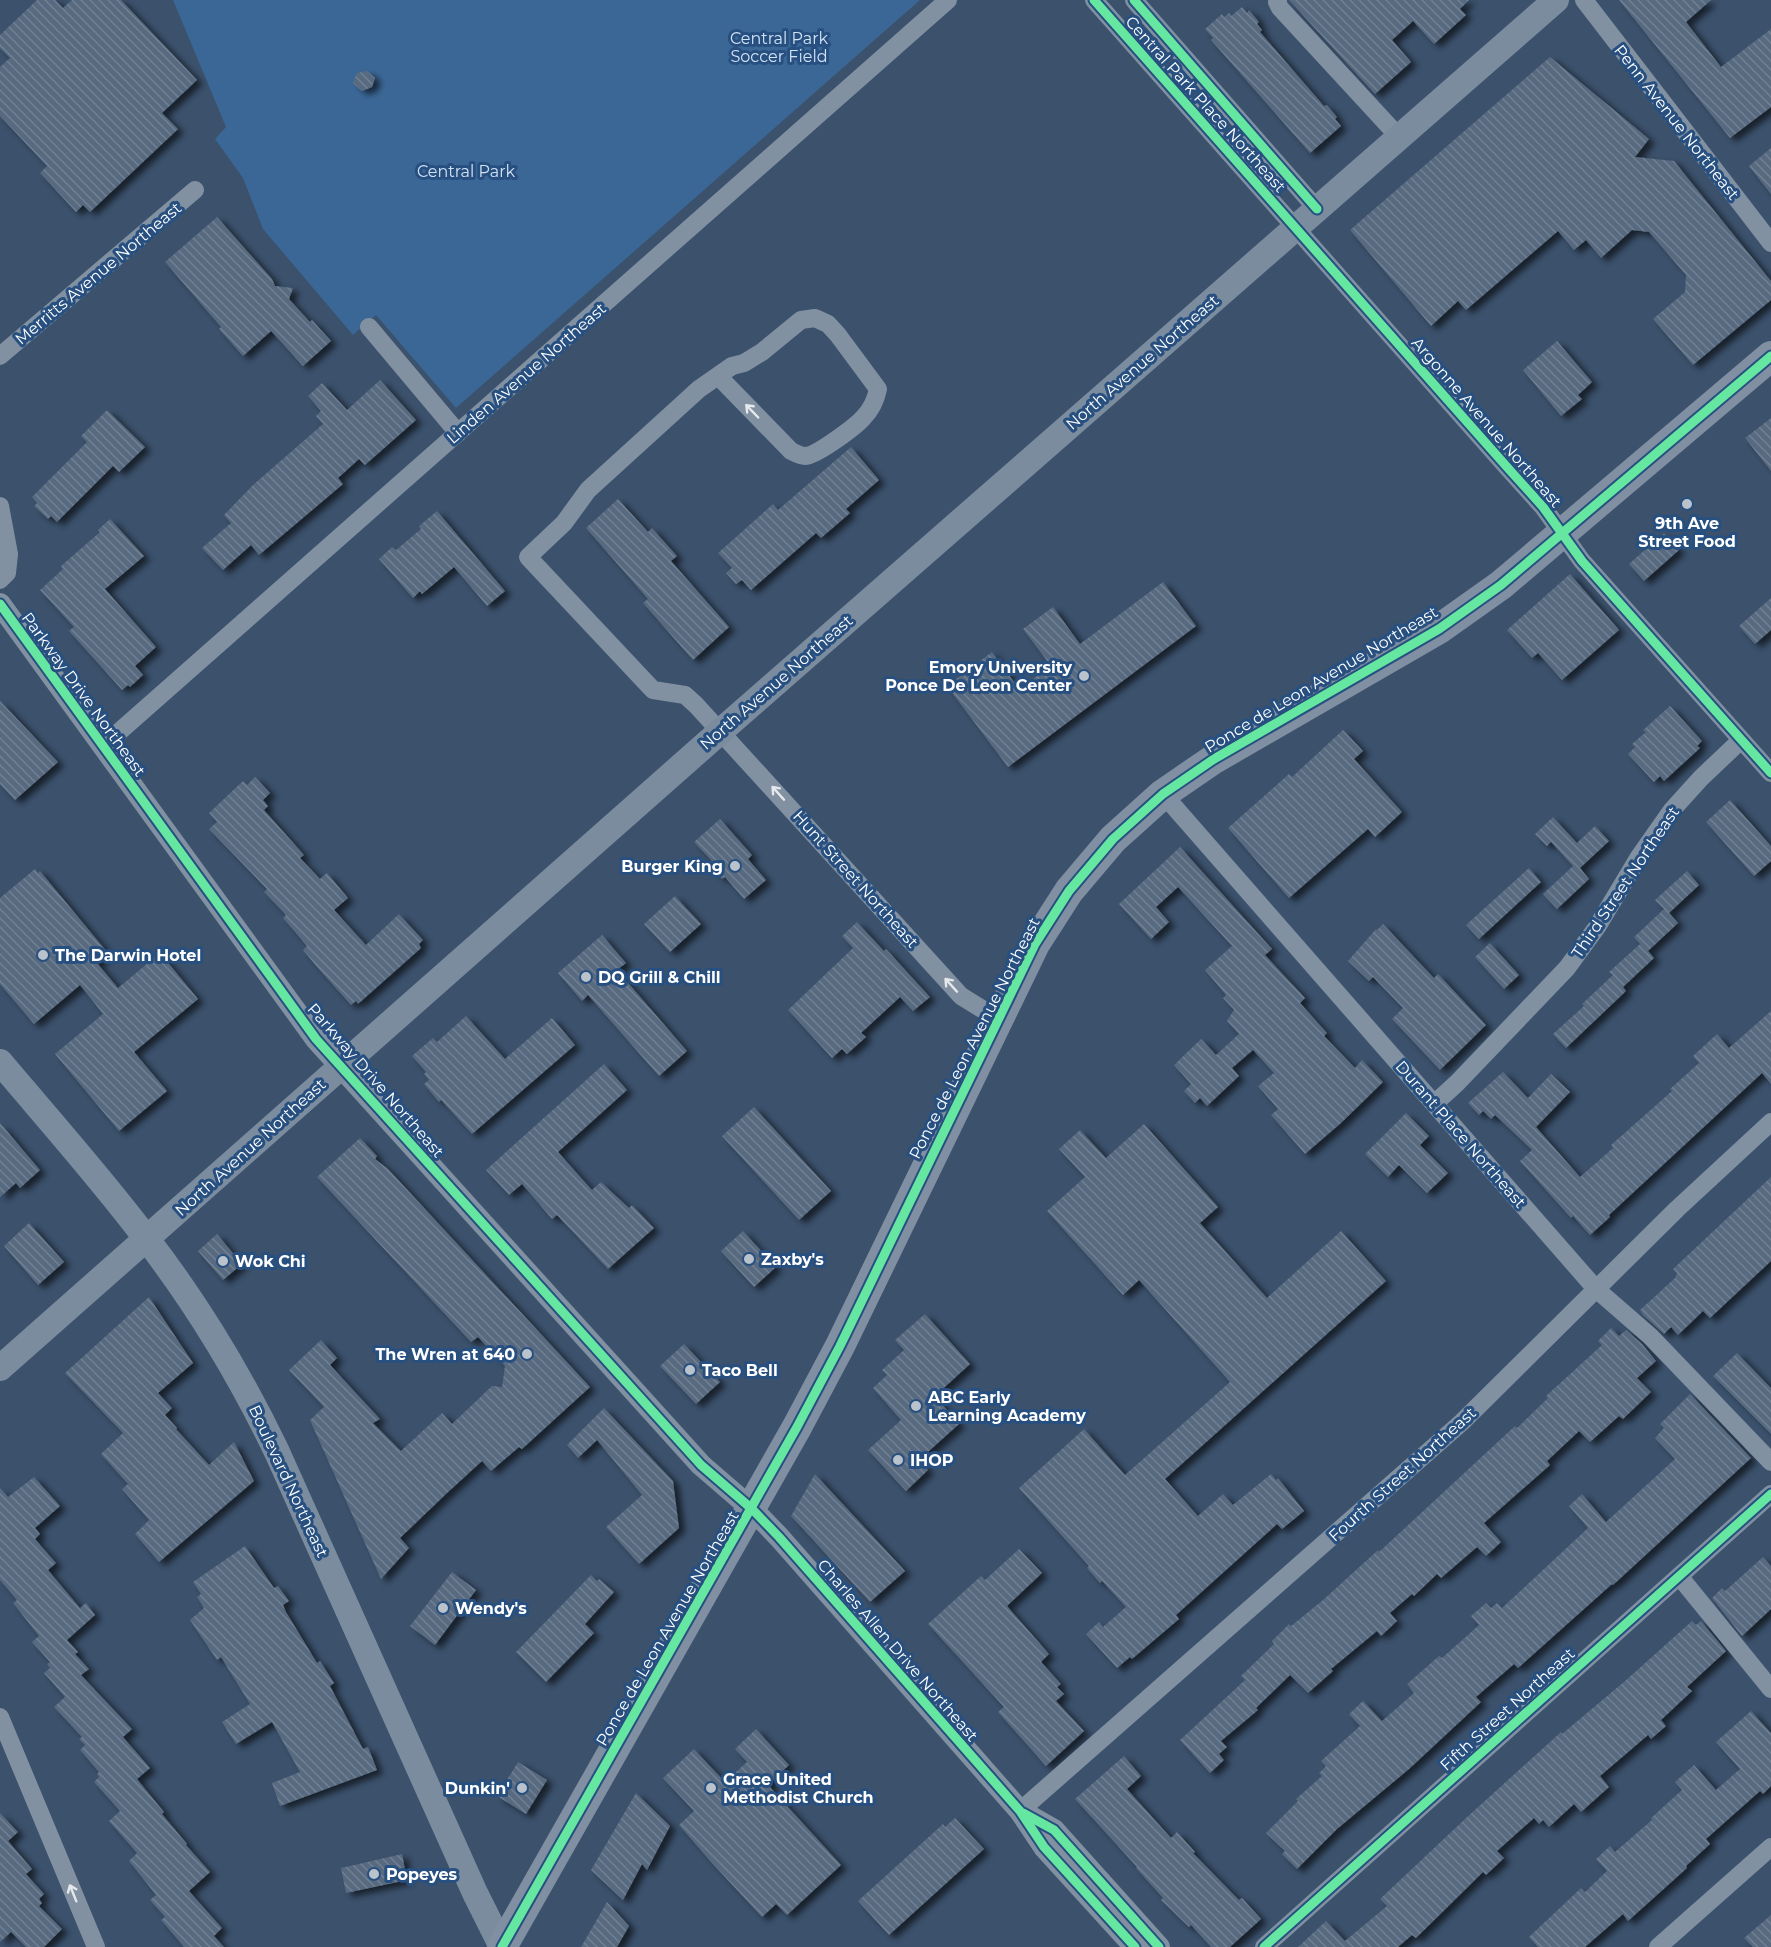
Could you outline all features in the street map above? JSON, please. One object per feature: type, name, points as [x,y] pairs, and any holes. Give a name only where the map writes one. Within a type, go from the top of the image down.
[{"type":"highway","name":"Ponce de Leon Avenue Northeast","points":[[502,1947],[752,1509],[840,1346],[1035,944],[1069,891],[1113,840],[1163,794],[1214,759],[1439,629],[1501,585],[1771,356]]},
{"type":"main road","name":"North Avenue Northeast","points":[[0,1368],[721,730],[1556,0]]},
{"type":"main road","name":"Boulevard Northeast","points":[[0,1062],[147,1239],[216,1340],[275,1446],[475,1893],[502,1947]]},
{"type":"street","name":"Linden Avenue Northeast","points":[[103,746],[948,0]]},
{"type":"street","name":"Central Park Place Northeast","points":[[1094,0],[1297,227]]},
{"type":"street","name":"Central Park Place Northeast","points":[[1134,0],[1317,209]]},
{"type":"street","points":[[1278,0],[1280,8],[1399,137]]},
{"type":"street","name":"Penn Avenue Northeast","points":[[1584,0],[1771,243]]},
{"type":"street","name":"Merritts Avenue Northeast","points":[[0,356],[195,190]]},
{"type":"street","name":"Argonne Avenue Northeast","points":[[1297,227],[1543,507],[1582,561],[1771,773]]},
{"type":"street","points":[[815,318],[828,324],[838,334],[878,389],[877,398],[865,416],[815,453],[804,456],[791,451],[718,376],[732,366],[744,363],[762,352],[801,320],[815,318]]},
{"type":"street","points":[[369,327],[458,433]]},
{"type":"street","name":"Hunt Street Northeast","points":[[718,376],[699,389],[588,490],[564,522],[528,557],[653,690],[685,695],[721,730],[961,996],[998,1019]]},
{"type":"street","points":[[0,506],[9,554],[7,573],[0,580]]},
{"type":"street","name":"Parkway Drive Northeast","points":[[0,604],[316,1039],[701,1465],[752,1509]]},
{"type":"street","name":"Third Street Northeast","points":[[1434,1104],[1567,968],[1597,927],[1639,857],[1672,810],[1701,777],[1742,740]]},
{"type":"street","name":"Durant Place Northeast","points":[[1163,794],[1596,1289],[1650,1336],[1771,1462]]},
{"type":"street","name":"Fourth Street Northeast","points":[[1020,1811],[1462,1422],[1677,1209],[1771,1122]]},
{"type":"street","name":"Fifth Street Northeast","points":[[1264,1947],[1771,1494]]},
{"type":"street","name":"Charles Allen Drive Northeast","points":[[752,1509],[1020,1811],[1044,1847],[1135,1947]]},
{"type":"street","points":[[1679,1576],[1771,1689]]},
{"type":"street","points":[[0,1717],[96,1947]]},
{"type":"street","name":"Charles Allen Drive Northeast","points":[[1020,1811],[1054,1830],[1159,1947]]},
{"type":"street","points":[[1658,1947],[1771,1847]]},
{"type":"green space","name":"Central Park","points":[[173,0],[920,0],[456,408],[376,315],[353,335],[263,229],[243,178],[215,139],[226,127]]},
{"type":"building","points":[[37,0],[55,0],[63,8],[72,0],[121,0],[197,80],[162,113],[178,129],[90,212],[83,205],[76,212],[40,173],[47,166],[0,116],[0,67],[10,58],[0,48],[0,35]]},
{"type":"building","points":[[1289,0],[1469,0],[1460,9],[1466,15],[1434,44],[1413,21],[1392,40],[1411,62],[1375,94]]},
{"type":"building","points":[[1619,0],[1711,0],[1686,22],[1721,67],[1771,29],[1771,107],[1730,138]]},
{"type":"building","points":[[1242,7],[1247,13],[1249,10],[1259,22],[1257,24],[1262,30],[1260,32],[1324,106],[1327,105],[1337,117],[1335,119],[1341,126],[1310,153],[1211,40],[1213,38],[1205,29],[1222,14],[1224,17],[1229,13],[1231,16]]},
{"type":"building","points":[[1550,57],[1649,139],[1635,157],[1674,161],[1771,281],[1771,300],[1693,365],[1653,319],[1685,292],[1686,275],[1649,232],[1632,230],[1601,258],[1586,240],[1574,250],[1558,231],[1466,310],[1458,301],[1431,326],[1350,230]]},
{"type":"building","points":[[367,71],[375,78],[372,87],[362,91],[353,83],[357,73]]},
{"type":"building","points":[[1771,148],[1771,194],[1749,166]]},
{"type":"building","points":[[217,217],[272,279],[275,286],[293,288],[289,299],[331,341],[303,366],[271,331],[243,356],[165,262]]},
{"type":"building","points":[[1557,341],[1592,382],[1578,395],[1582,399],[1561,416],[1523,370]]},
{"type":"building","points":[[380,380],[416,420],[365,465],[359,459],[338,478],[343,484],[259,555],[251,545],[223,570],[202,548],[231,523],[224,515],[253,485],[323,424],[316,416],[321,411],[308,396],[322,383],[347,410]]},
{"type":"building","points":[[107,410],[145,447],[119,472],[113,466],[57,522],[51,516],[48,519],[34,506],[37,503],[32,497],[87,442],[81,436]]},
{"type":"building","points":[[1771,418],[1771,471],[1745,438]]},
{"type":"building","points":[[851,447],[879,480],[846,509],[850,513],[821,538],[816,533],[751,590],[742,580],[736,584],[726,573],[732,568],[718,553],[773,504],[778,510]]},
{"type":"building","points":[[618,499],[648,532],[652,528],[677,556],[671,561],[729,627],[693,660],[643,603],[648,599],[586,528]]},
{"type":"building","points":[[437,511],[505,591],[487,606],[454,567],[422,594],[420,591],[413,598],[379,559],[392,547],[396,550],[421,529],[419,526]]},
{"type":"building","points":[[110,519],[144,556],[105,589],[156,647],[135,666],[143,675],[130,687],[128,685],[122,690],[69,631],[74,627],[40,590],[63,569],[61,566],[100,532],[98,530]]},
{"type":"building","points":[[1664,533],[1679,550],[1644,581],[1629,564]]},
{"type":"building","points":[[1570,574],[1619,630],[1562,680],[1538,653],[1532,658],[1507,630]]},
{"type":"building","name":"Emory University Ponce De Leon Center","points":[[1163,582],[1196,626],[1008,767],[947,686],[992,652],[1019,689],[1051,666],[1023,629],[1053,607],[1080,644]]},
{"type":"building","points":[[1771,598],[1771,630],[1755,644],[1739,626]]},
{"type":"building","points":[[0,701],[58,762],[15,800],[0,784]]},
{"type":"building","points":[[1670,706],[1702,741],[1697,746],[1700,748],[1664,781],[1660,776],[1654,782],[1628,754],[1635,747],[1632,744],[1646,732],[1643,730]]},
{"type":"building","points":[[1343,730],[1363,751],[1354,759],[1402,812],[1375,837],[1368,829],[1289,898],[1228,828],[1289,774],[1292,777]]},
{"type":"building","points":[[255,777],[270,793],[263,800],[268,806],[264,810],[304,855],[300,858],[320,879],[327,873],[348,898],[334,910],[366,945],[399,914],[423,940],[419,944],[421,948],[358,1004],[356,1001],[351,1005],[317,967],[303,950],[307,946],[283,918],[286,915],[264,892],[267,889],[209,829],[217,822],[209,813],[243,781],[247,785]]},
{"type":"building","points":[[1730,800],[1771,846],[1771,861],[1754,876],[1706,822]]},
{"type":"building","points":[[1553,817],[1577,843],[1595,826],[1609,841],[1580,868],[1589,879],[1557,909],[1543,894],[1573,866],[1551,842],[1547,846],[1535,834]]},
{"type":"building","points":[[720,819],[752,855],[748,859],[766,880],[744,899],[725,877],[722,879],[708,864],[712,861],[694,842]]},
{"type":"building","points":[[1180,847],[1272,949],[1265,955],[1305,998],[1300,1003],[1327,1033],[1324,1036],[1355,1068],[1362,1060],[1383,1082],[1305,1154],[1271,1115],[1278,1109],[1258,1086],[1274,1073],[1253,1050],[1232,1068],[1239,1076],[1207,1106],[1200,1098],[1195,1103],[1184,1091],[1191,1084],[1174,1065],[1201,1039],[1216,1055],[1239,1034],[1227,1021],[1234,1010],[1223,998],[1226,995],[1205,970],[1232,946],[1178,887],[1156,907],[1169,922],[1151,939],[1119,904]]},
{"type":"building","points":[[1529,868],[1541,882],[1479,939],[1466,925]]},
{"type":"building","points":[[35,869],[38,873],[40,871],[108,953],[97,963],[118,988],[160,953],[198,999],[134,1052],[167,1091],[119,1131],[55,1054],[103,1014],[80,985],[34,1024],[0,984],[0,898]]},
{"type":"building","points":[[1687,871],[1699,885],[1669,913],[1678,923],[1648,951],[1654,958],[1623,987],[1626,991],[1566,1048],[1553,1034],[1613,975],[1609,972],[1640,944],[1634,937],[1664,909],[1655,900]]},
{"type":"building","points":[[675,896],[701,924],[670,952],[644,924]]},
{"type":"building","points":[[857,922],[884,951],[886,949],[930,997],[913,1011],[900,997],[861,1033],[866,1037],[847,1054],[842,1049],[832,1058],[788,1010],[853,948],[842,936]]},
{"type":"building","points":[[1383,924],[1434,978],[1438,974],[1486,1025],[1440,1070],[1392,1019],[1403,1008],[1373,977],[1369,981],[1348,961]]},
{"type":"building","points":[[602,935],[626,963],[617,970],[687,1051],[659,1076],[588,995],[582,1001],[558,973]]},
{"type":"building","points":[[1490,943],[1519,975],[1504,989],[1475,957]]},
{"type":"building","points":[[1771,1011],[1771,1084],[1762,1073],[1590,1235],[1573,1216],[1571,1218],[1520,1161],[1532,1150],[1495,1115],[1491,1119],[1483,1111],[1479,1115],[1468,1103],[1503,1072],[1528,1098],[1551,1074],[1570,1092],[1536,1127],[1580,1177],[1613,1148],[1611,1145],[1672,1091],[1670,1089],[1699,1063],[1693,1056],[1717,1034],[1729,1048]]},
{"type":"building","points":[[466,1016],[505,1059],[552,1018],[575,1045],[472,1134],[424,1084],[429,1080],[424,1074],[426,1072],[412,1056],[433,1038],[437,1042]]},
{"type":"building","points":[[604,1064],[627,1090],[558,1152],[592,1190],[601,1182],[629,1208],[632,1205],[654,1228],[608,1269],[557,1215],[552,1219],[522,1184],[509,1195],[486,1170]]},
{"type":"building","points":[[754,1107],[831,1191],[799,1220],[722,1136]]},
{"type":"building","points":[[1406,1113],[1429,1136],[1420,1145],[1448,1173],[1427,1193],[1399,1165],[1388,1177],[1365,1154]]},
{"type":"building","points":[[0,1123],[40,1170],[20,1188],[16,1183],[0,1197]]},
{"type":"building","points":[[1144,1124],[1218,1207],[1200,1223],[1267,1298],[1341,1231],[1386,1281],[1165,1479],[1198,1516],[1223,1494],[1233,1505],[1271,1474],[1276,1480],[1278,1478],[1304,1511],[1282,1529],[1277,1524],[1176,1615],[1179,1619],[1132,1659],[1130,1657],[1117,1668],[1086,1634],[1099,1622],[1103,1627],[1126,1607],[1102,1581],[1100,1583],[1087,1568],[1089,1566],[1019,1488],[1084,1429],[1125,1475],[1230,1382],[1139,1280],[1123,1295],[1047,1211],[1085,1177],[1059,1149],[1080,1130],[1106,1158]]},
{"type":"building","name":"The Wren at 640","points":[[360,1138],[377,1156],[375,1159],[388,1169],[590,1387],[522,1449],[519,1447],[491,1471],[482,1461],[447,1493],[400,1538],[409,1548],[381,1579],[310,1420],[324,1407],[289,1370],[321,1340],[337,1358],[330,1365],[380,1419],[373,1423],[401,1451],[442,1413],[452,1424],[492,1386],[502,1387],[505,1366],[478,1337],[471,1342],[317,1177]]},
{"type":"building","points":[[1771,1177],[1771,1261],[1710,1318],[1703,1311],[1678,1335],[1671,1327],[1664,1334],[1640,1310],[1675,1278],[1677,1273],[1673,1269]]},
{"type":"building","points":[[29,1223],[64,1262],[38,1285],[4,1246]]},
{"type":"building","points":[[743,1231],[776,1267],[754,1287],[721,1251]]},
{"type":"building","points":[[217,1234],[242,1264],[223,1280],[198,1251]]},
{"type":"building","points":[[149,1297],[193,1363],[158,1393],[172,1408],[165,1415],[209,1465],[234,1442],[254,1481],[159,1562],[135,1534],[149,1520],[122,1489],[128,1484],[101,1454],[123,1433],[65,1373]]},
{"type":"building","points":[[925,1314],[970,1364],[935,1396],[959,1424],[919,1460],[928,1470],[906,1491],[868,1450],[901,1420],[873,1388],[887,1375],[882,1370],[904,1350],[895,1340]]},
{"type":"building","points":[[1611,1328],[1619,1336],[1626,1330],[1656,1361],[1637,1378],[1651,1392],[1623,1419],[1619,1416],[1590,1442],[1579,1431],[1547,1461],[1550,1465],[1484,1523],[1501,1542],[1486,1556],[1477,1547],[1441,1578],[1437,1574],[1414,1596],[1412,1594],[1390,1613],[1397,1621],[1381,1636],[1377,1631],[1331,1669],[1333,1671],[1308,1693],[1290,1675],[1256,1708],[1258,1710],[1221,1741],[1227,1747],[1219,1754],[1224,1760],[1210,1773],[1180,1740],[1245,1680],[1241,1676],[1274,1644],[1272,1641],[1289,1624],[1291,1626],[1378,1550],[1379,1552],[1515,1426],[1517,1428],[1548,1398],[1546,1396],[1602,1345],[1598,1341]]},
{"type":"building","points":[[684,1344],[720,1382],[696,1404],[660,1366]]},
{"type":"building","points":[[1737,1353],[1771,1388],[1771,1434],[1713,1376]]},
{"type":"building","points":[[1690,1394],[1751,1458],[1613,1585],[1518,1668],[1514,1664],[1476,1697],[1481,1702],[1409,1769],[1337,1829],[1297,1869],[1282,1854],[1285,1851],[1266,1833],[1298,1801],[1296,1799],[1322,1776],[1319,1773],[1326,1766],[1321,1761],[1360,1726],[1349,1714],[1363,1701],[1382,1721],[1414,1693],[1407,1684],[1439,1656],[1442,1658],[1479,1625],[1471,1616],[1486,1603],[1491,1608],[1497,1603],[1502,1608],[1588,1528],[1569,1506],[1582,1494],[1606,1522],[1675,1459],[1655,1438],[1664,1428],[1660,1424]]},
{"type":"building","points":[[604,1408],[673,1481],[679,1528],[639,1564],[606,1527],[642,1495],[597,1440],[578,1458],[567,1445]]},
{"type":"building","points":[[815,1474],[905,1571],[870,1602],[791,1516]]},
{"type":"building","points":[[34,1477],[60,1506],[35,1528],[40,1534],[35,1539],[56,1563],[48,1570],[80,1608],[86,1603],[95,1615],[67,1640],[78,1652],[75,1654],[89,1669],[81,1675],[132,1729],[123,1737],[150,1768],[137,1779],[164,1812],[162,1814],[186,1845],[210,1872],[189,1891],[222,1928],[214,1936],[224,1947],[184,1947],[161,1920],[165,1917],[150,1900],[156,1895],[129,1861],[137,1853],[109,1821],[120,1811],[94,1782],[99,1777],[97,1774],[99,1772],[80,1750],[85,1745],[79,1739],[82,1737],[54,1707],[65,1697],[44,1673],[50,1668],[47,1664],[50,1662],[32,1642],[39,1636],[13,1603],[17,1600],[0,1580],[0,1488],[8,1497]]},
{"type":"building","points":[[245,1546],[274,1588],[278,1586],[289,1601],[283,1605],[286,1612],[317,1663],[320,1661],[334,1683],[330,1686],[363,1749],[368,1747],[377,1770],[280,1806],[272,1783],[300,1772],[272,1722],[236,1744],[222,1722],[250,1704],[221,1657],[217,1660],[190,1620],[204,1608],[197,1597],[201,1594],[193,1582]]},
{"type":"building","points":[[1019,1549],[1042,1573],[1007,1606],[1049,1654],[1041,1662],[1061,1684],[1057,1687],[1064,1694],[1056,1701],[1084,1731],[1046,1766],[998,1712],[1004,1707],[928,1624],[981,1576],[985,1580]]},
{"type":"building","points":[[1763,1557],[1771,1566],[1771,1609],[1742,1636],[1712,1598],[1722,1588],[1725,1591]]},
{"type":"building","points":[[452,1572],[476,1590],[435,1645],[410,1626]]},
{"type":"building","points":[[591,1575],[614,1592],[585,1624],[594,1633],[546,1682],[516,1652]]},
{"type":"building","points":[[1692,1621],[1696,1625],[1701,1621],[1726,1651],[1687,1687],[1692,1691],[1661,1720],[1666,1726],[1651,1739],[1648,1735],[1600,1776],[1609,1787],[1581,1812],[1574,1804],[1549,1827],[1543,1820],[1539,1824],[1534,1818],[1497,1851],[1504,1858],[1486,1875],[1483,1872],[1416,1938],[1412,1935],[1398,1947],[1298,1947],[1326,1921],[1345,1941],[1387,1906],[1380,1899],[1466,1818],[1561,1732],[1562,1734],[1625,1681]]},
{"type":"building","points":[[1751,1711],[1771,1733],[1771,1786],[1763,1794],[1760,1791],[1706,1839],[1710,1844],[1628,1921],[1623,1914],[1585,1947],[1538,1947],[1529,1937],[1581,1888],[1585,1892],[1607,1871],[1596,1859],[1610,1846],[1615,1852],[1652,1820],[1651,1818],[1682,1790],[1675,1782],[1694,1765],[1716,1790],[1740,1769],[1716,1742]]},
{"type":"building","points":[[756,1729],[789,1765],[768,1785],[841,1865],[787,1915],[776,1904],[762,1917],[711,1862],[679,1825],[694,1811],[663,1778],[694,1749],[725,1782],[747,1762],[735,1749]]},
{"type":"building","points":[[1124,1756],[1141,1776],[1127,1789],[1171,1838],[1177,1832],[1195,1852],[1193,1853],[1239,1900],[1242,1898],[1261,1919],[1230,1947],[1211,1947],[1191,1925],[1189,1927],[1161,1900],[1163,1898],[1137,1867],[1075,1799]]},
{"type":"building","name":"Dunkin'","points":[[518,1762],[547,1780],[526,1814],[497,1796]]},
{"type":"building","points":[[636,1793],[670,1826],[647,1870],[642,1864],[623,1900],[591,1870]]},
{"type":"building","points":[[0,1813],[18,1832],[8,1841],[32,1869],[26,1874],[44,1894],[39,1899],[42,1903],[39,1906],[62,1929],[44,1947],[26,1947],[11,1932],[0,1942]]},
{"type":"building","points":[[955,1818],[984,1849],[889,1935],[858,1901],[943,1824],[945,1827]]},
{"type":"building","name":"Popeyes","points":[[402,1854],[407,1880],[346,1893],[341,1868]]},
{"type":"building","points":[[607,1902],[629,1926],[617,1947],[581,1947]]},
{"type":"building","points":[[1771,1915],[1771,1947],[1753,1947],[1744,1938]]},
{"type":"cycle path","points":[[1094,0],[1543,507],[1582,561],[1771,773]]},
{"type":"cycle path","points":[[1134,0],[1317,209]]},
{"type":"cycle path","points":[[502,1947],[797,1427],[840,1346],[1035,944],[1069,891],[1113,839],[1163,794],[1214,759],[1439,629],[1501,585],[1771,356]]},
{"type":"cycle path","points":[[0,604],[316,1039],[701,1465],[752,1509],[779,1537],[1020,1811],[1044,1847],[1135,1947]]},
{"type":"cycle path","points":[[1264,1947],[1771,1494]]},
{"type":"cycle path","points":[[1023,1813],[1054,1830],[1159,1947]]},
{"type":"place","name":"9th Ave Street Food","points":[[1687,504]]},
{"type":"place","name":"Emory University Ponce De Leon Center","points":[[1084,676]]},
{"type":"place","name":"Burger King","points":[[735,866]]},
{"type":"place","name":"The Darwin Hotel","points":[[43,955]]},
{"type":"place","name":"DQ Grill & Chill","points":[[586,977]]},
{"type":"place","name":"Zaxby's","points":[[749,1259]]},
{"type":"place","name":"Wok Chi","points":[[223,1261]]},
{"type":"place","name":"The Wren at 640","points":[[527,1354]]},
{"type":"place","name":"Taco Bell","points":[[690,1370]]},
{"type":"place","name":"ABC Early Learning Academy","points":[[916,1406]]},
{"type":"place","name":"IHOP","points":[[898,1460]]},
{"type":"place","name":"Wendy's","points":[[443,1608]]},
{"type":"place","name":"Dunkin'","points":[[522,1788]]},
{"type":"place","name":"Grace United Methodist Church","points":[[711,1788]]},
{"type":"place","name":"Popeyes","points":[[374,1874]]},
{"type":"park label","name":"Central Park Soccer Field","points":[[779,47]]}]
